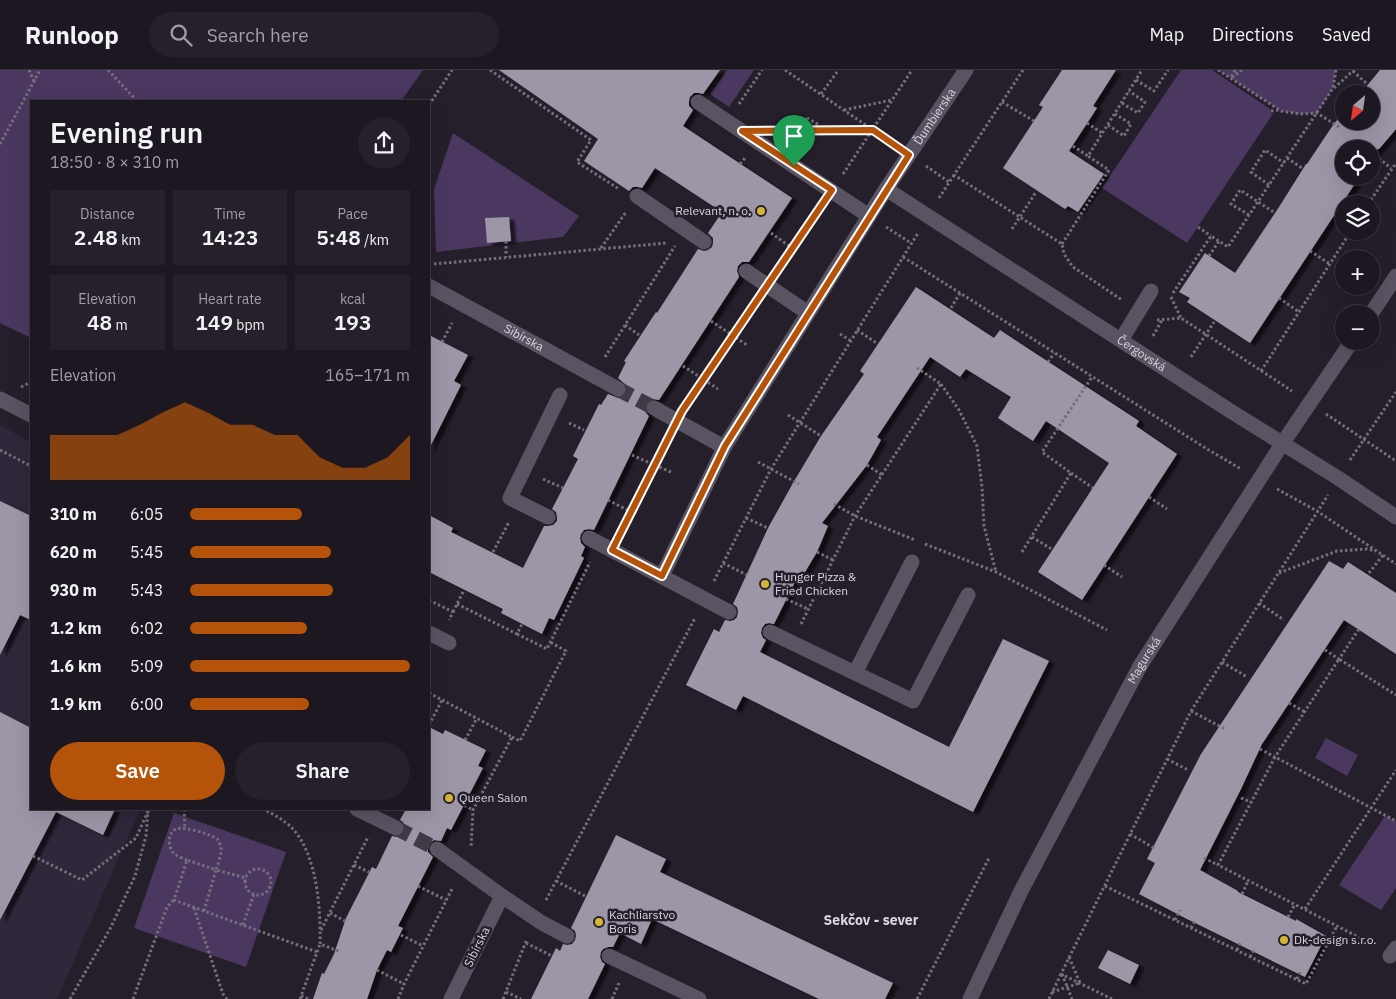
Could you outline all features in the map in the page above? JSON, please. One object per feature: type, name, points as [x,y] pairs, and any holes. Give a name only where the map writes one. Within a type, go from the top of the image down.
[{"type":"street","name":"Ďumbierska","points":[[662,576],[724,447],[886,189],[966,70]]},
{"type":"street","points":[[698,102],[869,216]]},
{"type":"street","name":"Čergovská","points":[[886,189],[1396,517]]},
{"type":"street","points":[[631,199],[704,242]]},
{"type":"street","points":[[746,270],[808,314]]},
{"type":"street","points":[[1376,305],[1396,276]]},
{"type":"street","name":"Sibírska","points":[[430,287],[618,389]]},
{"type":"street","points":[[1121,340],[1152,291]]},
{"type":"street","name":"Magurská","points":[[970,999],[1021,891],[1140,666],[1282,444],[1346,350]]},
{"type":"street","points":[[548,517],[510,498],[560,394]]},
{"type":"street","points":[[0,399],[30,414]]},
{"type":"street","points":[[654,408],[724,447]]},
{"type":"street","points":[[589,538],[729,612]]},
{"type":"street","points":[[855,673],[912,562]]},
{"type":"street","points":[[770,632],[913,701],[968,595]]},
{"type":"street","points":[[360,810],[396,828]]},
{"type":"street","points":[[437,849],[542,923],[568,936]]},
{"type":"street","name":"Sibírska","points":[[452,999],[502,896]]},
{"type":"street","points":[[609,956],[699,999]]},
{"type":"path","points":[[29,70],[34,81]]},
{"type":"path","points":[[0,144],[40,70]]},
{"type":"path","points":[[108,70],[136,100]]},
{"type":"path","points":[[430,103],[452,70]]},
{"type":"path","points":[[490,70],[591,140],[577,162],[631,199],[601,249]]},
{"type":"path","points":[[727,121],[762,70]]},
{"type":"path","points":[[785,70],[949,182]]},
{"type":"path","points":[[457,604],[547,649],[595,552],[607,559],[682,411],[912,70]]},
{"type":"path","points":[[1088,156],[1142,70]]},
{"type":"path","points":[[1136,80],[1154,91],[1168,70]]},
{"type":"path","points":[[1218,70],[1279,110]]},
{"type":"path","points":[[1231,78],[1235,70]]},
{"type":"path","points":[[1231,78],[1242,70]]},
{"type":"path","points":[[1333,88],[1336,70]]},
{"type":"path","points":[[1198,227],[1228,247],[1333,88],[1353,71],[1366,83]]},
{"type":"path","points":[[821,94],[837,72]]},
{"type":"path","points":[[1122,103],[1138,113],[1145,102],[1129,91]]},
{"type":"path","points":[[844,110],[893,100]]},
{"type":"path","points":[[1002,102],[1034,121]]},
{"type":"path","points":[[1271,111],[1279,110],[1300,114],[1317,113],[1335,124]]},
{"type":"path","points":[[1108,125],[1124,136],[1131,124],[1115,114]]},
{"type":"path","points":[[807,118],[819,125],[810,138],[798,130],[807,118]]},
{"type":"path","points":[[1087,123],[1102,133]]},
{"type":"path","points":[[780,130],[873,130]]},
{"type":"path","points":[[1062,244],[1110,170],[1073,146]]},
{"type":"path","points":[[1269,185],[1251,172],[1265,150],[1284,163]]},
{"type":"path","points":[[1287,158],[1302,168]]},
{"type":"path","points":[[1380,159],[1391,168]]},
{"type":"path","points":[[1374,195],[1396,163]]},
{"type":"path","points":[[1249,215],[1231,204],[1240,190],[1275,213]]},
{"type":"path","points":[[1012,229],[1036,192]]},
{"type":"path","points":[[869,216],[911,243]]},
{"type":"path","points":[[771,233],[792,248]]},
{"type":"path","points":[[1165,305],[1211,236]]},
{"type":"path","points":[[1261,371],[1345,240]]},
{"type":"path","points":[[1210,256],[1219,241]]},
{"type":"path","points":[[506,242],[506,257]]},
{"type":"path","points":[[430,264],[678,242]]},
{"type":"path","points":[[1310,251],[1330,264]]},
{"type":"path","points":[[903,257],[1207,450],[1317,511],[1396,564]]},
{"type":"path","points":[[951,308],[960,293]]},
{"type":"path","points":[[1170,296],[1181,318]]},
{"type":"path","points":[[1279,298],[1299,312]]},
{"type":"path","points":[[1154,321],[1160,313]]},
{"type":"path","points":[[711,321],[747,345]]},
{"type":"path","points":[[1190,357],[1214,322]]},
{"type":"path","points":[[442,342],[452,323]]},
{"type":"path","points":[[625,325],[639,335]]},
{"type":"path","points":[[857,330],[878,344]]},
{"type":"path","points":[[840,334],[851,341]]},
{"type":"path","points":[[1048,362],[1054,353]]},
{"type":"path","points":[[683,366],[718,389]]},
{"type":"path","points":[[917,368],[941,384],[959,410],[977,446],[984,526],[996,572]]},
{"type":"path","points":[[1092,377],[1042,452],[1093,488]]},
{"type":"path","points":[[791,642],[855,516],[941,384]]},
{"type":"path","points":[[1049,999],[1191,711],[1338,478],[1396,392]]},
{"type":"path","points":[[788,415],[821,436]]},
{"type":"path","points":[[568,423],[584,430]]},
{"type":"path","points":[[0,450],[30,465]]},
{"type":"path","points":[[632,455],[673,473]]},
{"type":"path","points":[[758,462],[798,484]]},
{"type":"path","points":[[867,465],[882,474]]},
{"type":"path","points":[[1022,552],[1071,473]]},
{"type":"path","points":[[1149,497],[1167,510]]},
{"type":"path","points":[[608,500],[631,512]]},
{"type":"path","points":[[493,552],[519,503]]},
{"type":"path","points":[[834,504],[855,516],[996,572],[1107,630]]},
{"type":"path","points":[[746,518],[768,528]]},
{"type":"path","points":[[1032,537],[1053,550]]},
{"type":"path","points":[[1278,573],[1337,550],[1377,551]]},
{"type":"path","points":[[817,552],[833,560]]},
{"type":"path","points":[[1370,573],[1382,555]]},
{"type":"path","points":[[723,563],[747,575]]},
{"type":"path","points":[[1104,565],[1122,577]]},
{"type":"path","points":[[453,612],[464,590]]},
{"type":"path","points":[[786,599],[808,609]]},
{"type":"path","points":[[1259,603],[1284,620]]},
{"type":"path","points":[[518,634],[522,624]]},
{"type":"path","points":[[1218,865],[1275,757],[1359,629]]},
{"type":"path","points":[[430,694],[520,741],[566,651],[550,642]]},
{"type":"path","points":[[1325,650],[1396,694]]},
{"type":"path","points":[[1222,662],[1247,677]]},
{"type":"path","points":[[430,723],[442,700]]},
{"type":"path","points":[[1289,703],[1305,712]]},
{"type":"path","points":[[1191,711],[1224,729]]},
{"type":"path","points":[[465,740],[477,718]]},
{"type":"path","points":[[398,999],[470,853],[473,810],[512,737]]},
{"type":"path","points":[[1260,749],[1396,821]]},
{"type":"path","points":[[1167,759],[1188,770]]},
{"type":"path","points":[[1305,909],[1396,770]]},
{"type":"path","points":[[1242,798],[1251,802]]},
{"type":"path","points":[[460,803],[473,810]]},
{"type":"path","points":[[33,856],[82,880],[136,838],[148,810]]},
{"type":"path","points":[[70,999],[111,927],[135,876],[146,836],[148,810]]},
{"type":"path","points":[[184,810],[185,829]]},
{"type":"path","points":[[264,810],[292,828],[310,860],[318,899],[320,944],[300,998],[308,999]]},
{"type":"path","points":[[320,933],[377,819]]},
{"type":"path","points":[[204,911],[216,870],[221,849],[217,839],[209,835],[185,829],[175,829],[170,834],[169,841],[175,855],[216,870],[246,878]]},
{"type":"path","points":[[1130,834],[1154,848]]},
{"type":"path","points":[[917,999],[989,858]]},
{"type":"path","points":[[1204,858],[1375,945]]},
{"type":"path","points":[[133,999],[167,907],[174,900],[187,860]]},
{"type":"path","points":[[354,865],[369,872]]},
{"type":"path","points":[[255,870],[263,870],[269,875],[271,883],[268,890],[260,894],[254,894],[246,886],[246,878],[255,870]]},
{"type":"path","points":[[556,881],[587,897]]},
{"type":"path","points":[[1242,894],[1248,881]]},
{"type":"path","points":[[418,886],[446,900]]},
{"type":"path","points":[[1105,886],[1306,984],[1337,926]]},
{"type":"path","points":[[243,925],[254,894]]},
{"type":"path","points":[[174,900],[317,952]]},
{"type":"path","points":[[1288,917],[1295,904]]},
{"type":"path","points":[[194,908],[223,994],[227,999]]},
{"type":"path","points":[[1175,920],[1180,910]]},
{"type":"path","points":[[330,913],[345,921]]},
{"type":"path","points":[[1191,928],[1196,918]]},
{"type":"path","points":[[401,935],[423,946]]},
{"type":"path","points":[[1237,950],[1241,941]]},
{"type":"path","points":[[526,943],[552,956]]},
{"type":"path","points":[[320,944],[340,952]]},
{"type":"path","points":[[1250,957],[1254,948]]},
{"type":"path","points":[[1069,957],[1080,983]]},
{"type":"path","points":[[377,970],[404,984]]},
{"type":"path","points":[[1297,979],[1301,971]]},
{"type":"path","points":[[1061,974],[1112,999]]},
{"type":"path","points":[[1061,974],[1072,999]]},
{"type":"path","points":[[1052,992],[1080,983]]},
{"type":"path","points":[[506,992],[521,999]]},
{"type":"shaded area","points":[[0,70],[423,70],[402,100],[30,100],[30,338],[0,323]]},
{"type":"shaded area","points":[[727,70],[754,70],[729,107],[710,94]]},
{"type":"shaded area","points":[[1181,70],[1212,70],[1270,109],[1272,115],[1187,243],[1102,188]]},
{"type":"shaded area","points":[[1218,70],[1336,70],[1333,88],[1317,113],[1300,114],[1281,111]]},
{"type":"shaded area","points":[[453,133],[579,216],[563,237],[436,252],[434,189]]},
{"type":"shaded area","points":[[0,425],[30,441],[30,810],[140,810],[57,999],[0,999]]},
{"type":"shaded area","points":[[1326,738],[1358,755],[1347,776],[1315,758]]},
{"type":"shaded area","points":[[174,813],[286,852],[246,967],[134,928]]},
{"type":"shaded area","points":[[1385,816],[1396,821],[1396,888],[1381,910],[1339,885]]},
{"type":"building","points":[[499,70],[720,70],[703,94],[694,93],[690,97],[689,106],[693,110],[683,126],[792,198],[749,262],[742,262],[738,266],[739,277],[659,400],[653,399],[646,403],[645,409],[649,416],[594,530],[584,530],[581,534],[581,543],[585,547],[581,556],[584,558],[554,620],[549,618],[542,634],[501,613],[503,609],[430,572],[430,516],[453,528],[451,532],[523,568],[544,526],[553,525],[557,521],[556,512],[552,509],[578,459],[573,456],[599,404],[601,405],[608,394],[618,398],[626,394],[626,385],[618,378],[626,362],[624,361],[698,249],[704,251],[712,247],[713,238],[708,233],[722,212],[655,168],[642,188],[633,187],[629,191],[584,161],[598,139]]},
{"type":"building","points":[[1062,70],[1116,70],[1093,106],[1097,108],[1069,151],[1104,174],[1078,212],[1068,206],[1065,209],[1003,168],[1043,107],[1039,105]]},
{"type":"building","points":[[1380,70],[1396,70],[1396,129],[1380,148],[1380,140],[1335,140],[1335,185],[1354,185],[1347,195],[1335,195],[1335,214],[1250,343],[1187,302],[1190,298],[1179,292],[1205,253],[1235,273],[1335,123],[1335,130],[1380,130],[1380,85],[1368,85]]},
{"type":"building","points":[[509,217],[511,241],[487,243],[485,218]]},
{"type":"building","points":[[916,287],[994,338],[1000,330],[1139,421],[1136,426],[1177,454],[1082,600],[1038,572],[1109,463],[1046,421],[1033,441],[998,418],[1011,397],[966,369],[960,377],[930,357],[877,437],[881,440],[867,465],[822,523],[828,526],[817,552],[802,577],[798,576],[774,624],[765,624],[762,628],[761,633],[766,640],[760,652],[949,747],[1003,639],[1049,661],[973,812],[743,696],[736,710],[686,685],[714,629],[719,632],[725,620],[734,620],[737,617],[737,607],[733,604],[768,528],[821,436],[864,374],[860,371]]},
{"type":"building","points":[[430,336],[468,355],[454,381],[461,385],[430,447]]},
{"type":"building","points":[[0,501],[30,516],[30,620],[20,615],[0,655]]},
{"type":"building","points":[[1329,561],[1343,569],[1348,562],[1396,593],[1396,654],[1344,620],[1262,744],[1200,870],[1238,892],[1296,921],[1296,919],[1326,936],[1305,977],[1139,894],[1155,863],[1147,859],[1201,754]]},
{"type":"building","points":[[0,712],[30,727],[30,810],[115,810],[103,835],[56,812],[0,920]]},
{"type":"building","points":[[430,728],[443,734],[445,730],[486,750],[478,766],[483,768],[451,830],[447,828],[441,841],[434,840],[429,844],[428,852],[433,857],[398,926],[403,928],[391,952],[387,950],[377,970],[367,999],[313,999],[322,973],[324,974],[334,954],[346,918],[372,867],[376,869],[392,836],[397,837],[404,833],[405,827],[400,820],[405,810],[430,810]]},
{"type":"building","points":[[616,835],[666,859],[660,872],[893,983],[885,999],[819,999],[652,919],[641,944],[620,933],[613,947],[603,949],[600,957],[605,964],[588,999],[531,999],[556,948],[560,951],[563,944],[572,944],[575,940],[575,931],[571,928]]},
{"type":"building","points":[[1108,950],[1139,965],[1130,984],[1098,968]]},
{"type":"tunnel","points":[[618,389],[654,408]]},
{"type":"tunnel","points":[[396,828],[437,849]]},
{"type":"place","name":"Relevant, n. o.","points":[[761,211]]},
{"type":"place","name":"Hunger Pizza & Fried Chicken","points":[[765,584]]},
{"type":"place","name":"Queen Salon","points":[[449,798]]},
{"type":"place","name":"Kachliarstvo Boris","points":[[599,922]]},
{"type":"place","name":"Dk-design s.r.o.","points":[[1284,940]]},
{"type":"district","name":"Sekčov - sever","points":[[871,920]]},
{"type":"route","points":[[873,130],[909,155],[725,446],[662,576],[612,550],[682,411],[832,190],[794,166],[742,131],[873,130]]}]
